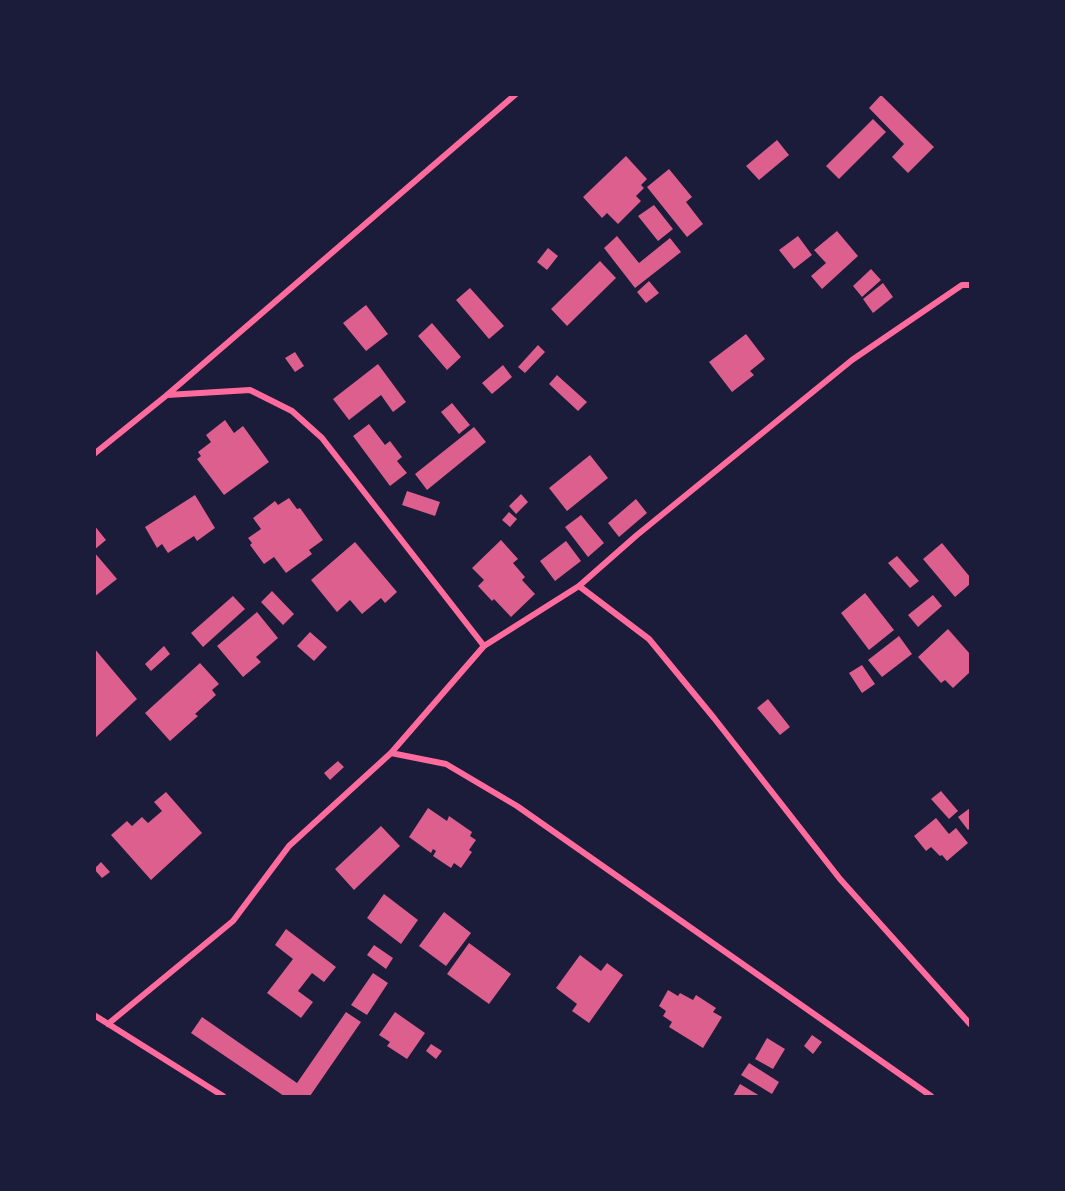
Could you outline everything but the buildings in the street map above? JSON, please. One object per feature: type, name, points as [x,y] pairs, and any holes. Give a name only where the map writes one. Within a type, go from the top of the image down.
[{"type":"street","points":[[94,454],[166,395],[516,94]]},
{"type":"street","points":[[108,1024],[233,921],[290,846],[391,753],[484,646],[579,586],[637,535],[852,360],[962,285],[970,285]]},
{"type":"street","points":[[166,395],[250,390],[292,411],[322,438],[484,646]]},
{"type":"street","points":[[579,586],[649,639],[840,879],[970,1024]]},
{"type":"street","points":[[391,753],[446,764],[517,806],[931,1096]]},
{"type":"street","points":[[94,1015],[223,1096]]}]
